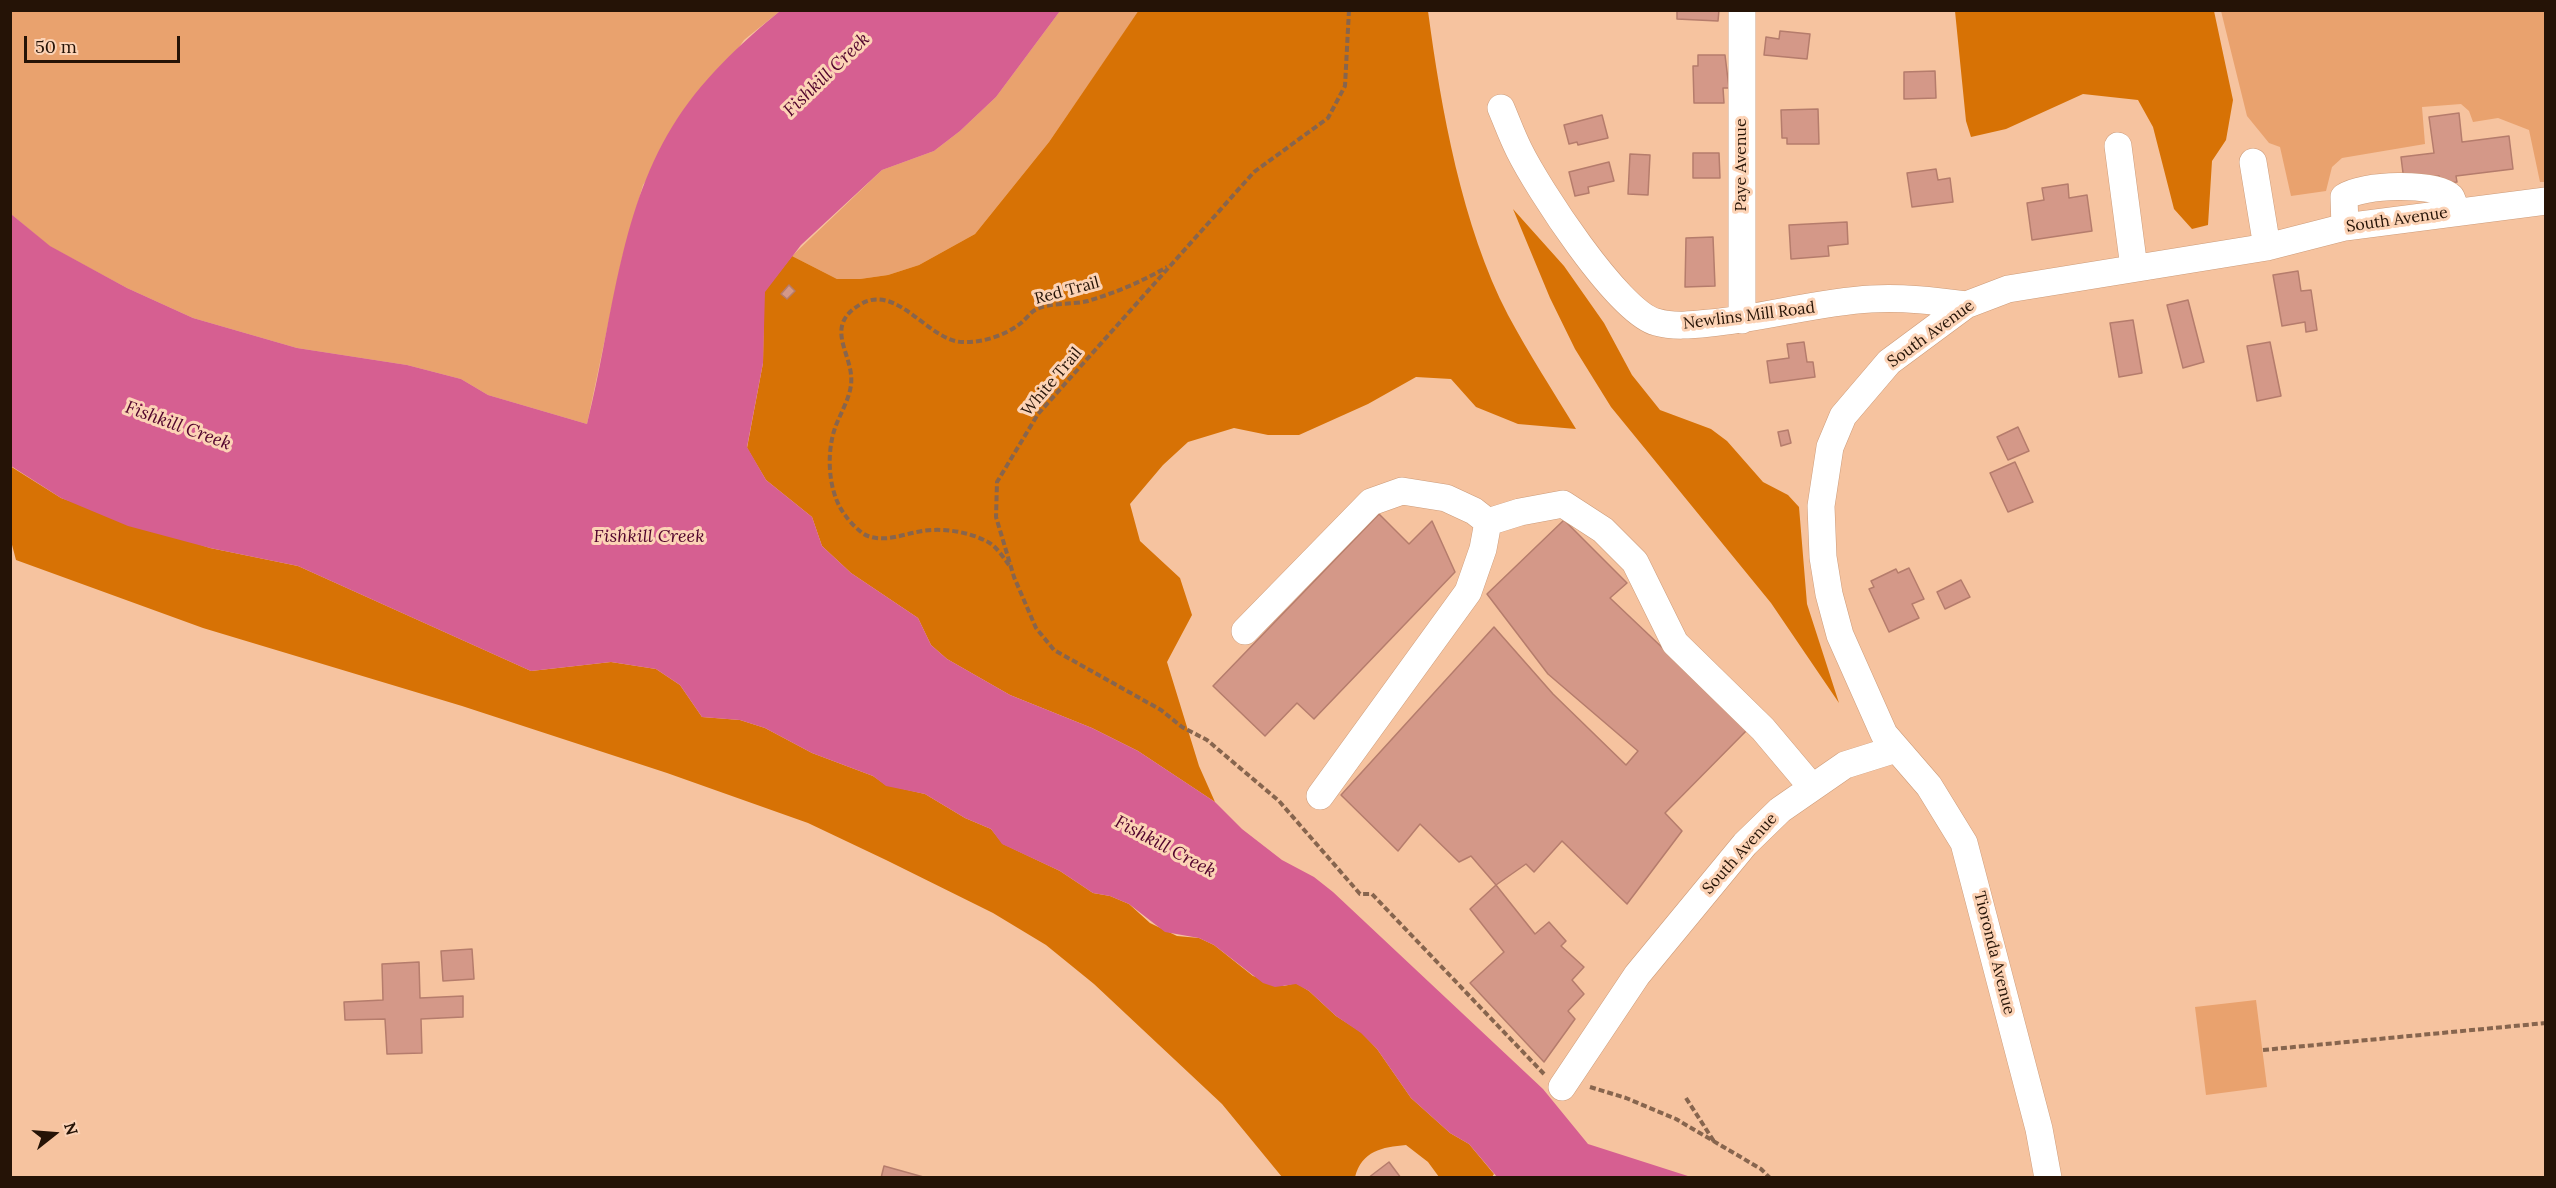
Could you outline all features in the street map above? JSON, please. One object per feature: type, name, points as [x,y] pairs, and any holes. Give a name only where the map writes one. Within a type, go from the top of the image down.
[{"type":"street","name":"Paye Avenue","points":[[1742,10],[1742,320]]},
{"type":"street","name":"Newlins Mill Road","points":[[1501,108],[1519,151],[1554,208],[1591,260],[1644,317],[1654,322],[1683,325],[1742,320],[1871,299],[1923,299],[1966,305]]},
{"type":"street","points":[[2118,146],[2134,268]]},
{"type":"street","points":[[2253,162],[2267,247]]},
{"type":"street","name":"South Avenue","points":[[1559,1083],[1637,975],[1744,844],[1780,810],[1811,786],[1845,765],[1896,749],[1884,734],[1840,635],[1822,557],[1821,506],[1830,447],[1843,416],[1889,362],[1966,305],[2008,289],[2267,247],[2345,227],[2546,201]]},
{"type":"street","points":[[1245,631],[1371,502],[1402,491],[1446,498],[1474,511],[1488,522]]},
{"type":"street","points":[[1488,522],[1563,504],[1602,530],[1635,562],[1675,643],[1763,729],[1811,786]]},
{"type":"street","points":[[1320,796],[1468,592],[1488,522]]},
{"type":"street","name":"Tioronda Avenue","points":[[1896,749],[1929,786],[1964,843],[2033,1106],[2048,1178]]},
{"type":"path","name":"White Trail","points":[[1349,10],[1345,86],[1328,118],[1254,172],[1038,414],[997,482],[996,517],[1011,568],[1036,628],[1054,650],[1161,710],[1182,728],[1207,740],[1279,801],[1360,894],[1372,894],[1559,1083]]},
{"type":"path","name":"Red Trail","points":[[1011,568],[989,542],[971,536],[947,529],[918,531],[895,538],[867,536],[844,515],[832,490],[830,467],[834,431],[851,384],[842,346],[841,328],[846,317],[862,303],[879,301],[898,305],[943,337],[961,342],[977,341],[1006,333],[1035,310],[1088,301],[1145,279],[1170,265]]},
{"type":"path","points":[[2263,1050],[2546,1023]]},
{"type":"path","points":[[1559,1083],[1626,1098],[1676,1119],[1761,1169],[1770,1178]]},
{"type":"path","points":[[1686,1098],[1715,1144]]},
{"type":"shaded area","points":[[1139,10],[1428,11],[1447,127],[1466,206],[1478,244],[1508,315],[1576,429],[1518,424],[1476,407],[1451,379],[1416,377],[1368,404],[1299,435],[1268,435],[1234,428],[1188,442],[1163,465],[1130,504],[1140,541],[1180,578],[1192,615],[1167,662],[1199,766],[1215,802],[1138,751],[1092,728],[1010,695],[947,659],[931,645],[918,618],[851,573],[822,546],[812,517],[766,480],[747,448],[763,363],[764,292],[792,256],[837,279],[860,279],[888,275],[919,265],[975,234],[1049,142]]},
{"type":"shaded area","points":[[11,11],[780,11],[744,40],[643,185],[622,258],[587,424],[488,395],[461,379],[407,365],[297,348],[193,318],[127,288],[49,246],[11,214]]},
{"type":"shaded area","points":[[1060,11],[1139,11],[1049,142],[975,234],[919,265],[888,275],[860,279],[837,279],[792,256],[882,170],[934,151],[960,131],[996,97]]},
{"type":"shaded area","points":[[1955,11],[2214,11],[2233,100],[2226,140],[2212,161],[2208,225],[2192,229],[2174,209],[2153,127],[2138,100],[2083,94],[2006,129],[1971,137],[1966,121]]},
{"type":"shaded area","points":[[2221,11],[2545,11],[2545,182],[2540,182],[2529,130],[2498,118],[2473,122],[2469,111],[2461,104],[2422,107],[2425,144],[2342,158],[2332,167],[2326,191],[2291,196],[2280,147],[2269,143],[2247,116]]},
{"type":"shaded area","points":[[1513,209],[1564,266],[1604,323],[1632,375],[1660,410],[1711,429],[1727,441],[1763,482],[1788,495],[1799,507],[1807,604],[1839,703],[1771,603],[1611,407],[1575,349],[1550,298]]},
{"type":"shaded area","points":[[10,466],[61,498],[210,548],[298,566],[531,671],[611,662],[656,669],[680,685],[702,717],[740,720],[765,728],[812,753],[873,776],[886,785],[925,794],[965,818],[991,829],[1003,844],[1060,871],[1093,893],[1110,896],[1129,904],[1150,923],[1177,936],[1199,938],[1214,945],[1253,976],[1284,986],[1296,983],[1309,991],[1336,1016],[1361,1032],[1377,1049],[1411,1098],[1450,1133],[1469,1144],[1494,1174],[1492,1177],[1439,1177],[1428,1162],[1406,1145],[1374,1152],[1363,1161],[1355,1177],[1282,1177],[1222,1104],[1094,984],[1046,945],[993,913],[808,823],[667,773],[462,706],[203,628],[16,560],[11,541]]},
{"type":"shaded area","points":[[2256,1000],[2267,1087],[2206,1095],[2195,1007]]},
{"type":"water","name":"Fishkill Creek","points":[[780,11],[1060,11],[996,97],[960,131],[934,151],[882,170],[801,245],[765,292],[763,363],[747,447],[766,480],[812,517],[822,546],[851,573],[918,618],[931,645],[947,659],[1010,695],[1092,728],[1138,751],[1215,802],[1242,829],[1282,860],[1314,877],[1333,892],[1543,1089],[1588,1144],[1691,1177],[1497,1177],[1469,1144],[1450,1133],[1411,1098],[1377,1049],[1361,1033],[1336,1016],[1309,991],[1296,984],[1275,987],[1263,983],[1214,945],[1199,938],[1165,932],[1129,904],[1110,896],[1093,893],[1060,871],[1002,844],[991,829],[965,818],[925,794],[886,786],[873,776],[812,753],[765,728],[740,720],[702,717],[680,685],[656,669],[611,662],[531,671],[298,566],[210,548],[128,526],[61,498],[11,466],[11,214],[50,246],[127,288],[193,318],[297,348],[407,365],[461,379],[488,395],[587,424],[628,234],[639,197],[654,161],[672,127],[707,79],[735,50]]},
{"type":"building","points":[[1677,10],[1719,10],[1718,21],[1677,19]]},
{"type":"building","points":[[1780,31],[1810,34],[1807,59],[1764,55],[1766,37],[1779,39]]},
{"type":"building","points":[[1698,55],[1725,55],[1729,88],[1723,88],[1724,103],[1694,103],[1693,66],[1698,66]]},
{"type":"building","points":[[1935,71],[1936,98],[1904,99],[1904,72]]},
{"type":"building","points":[[1818,109],[1819,144],[1787,144],[1787,138],[1782,138],[1781,110]]},
{"type":"building","points":[[2459,113],[2462,142],[2509,136],[2513,169],[2456,176],[2457,182],[2440,184],[2439,176],[2404,181],[2401,157],[2434,153],[2429,117]]},
{"type":"building","points":[[1602,115],[1608,138],[1578,145],[1577,142],[1569,144],[1564,125]]},
{"type":"building","points":[[1693,153],[1719,153],[1720,178],[1693,178]]},
{"type":"building","points":[[1630,154],[1650,155],[1648,195],[1628,194]]},
{"type":"building","points":[[1609,162],[1614,181],[1588,187],[1589,193],[1575,196],[1569,172]]},
{"type":"building","points":[[1936,169],[1938,180],[1950,178],[1953,202],[1912,207],[1907,173]]},
{"type":"building","points":[[2068,184],[2069,198],[2087,195],[2092,231],[2032,240],[2027,203],[2044,200],[2042,188]]},
{"type":"building","points":[[1847,222],[1848,244],[1828,246],[1829,256],[1791,259],[1789,225]]},
{"type":"building","points":[[1713,237],[1715,286],[1685,287],[1686,238]]},
{"type":"building","points":[[2298,271],[2301,291],[2311,290],[2317,330],[2306,332],[2305,322],[2282,326],[2273,275]]},
{"type":"building","points":[[789,285],[795,291],[787,299],[781,294]]},
{"type":"building","points":[[2188,300],[2204,362],[2183,368],[2167,305]]},
{"type":"building","points":[[2133,320],[2142,373],[2119,377],[2110,323]]},
{"type":"building","points":[[1804,342],[1807,362],[1813,362],[1815,377],[1770,383],[1767,361],[1789,358],[1787,344]]},
{"type":"building","points":[[2270,342],[2281,396],[2257,401],[2247,346]]},
{"type":"building","points":[[2018,427],[2029,451],[2008,460],[1997,437]]},
{"type":"building","points":[[1788,430],[1791,443],[1781,446],[1778,432]]},
{"type":"building","points":[[2015,462],[2033,502],[2008,512],[1990,473]]},
{"type":"building","points":[[1379,514],[1409,544],[1432,521],[1455,572],[1314,719],[1297,703],[1265,736],[1213,686]]},
{"type":"building","points":[[1564,520],[1627,583],[1610,598],[1748,729],[1665,813],[1682,831],[1627,904],[1562,841],[1534,872],[1526,864],[1496,885],[1471,856],[1459,862],[1420,824],[1398,851],[1341,795],[1494,627],[1553,694],[1626,765],[1638,751],[1548,674],[1487,594]]},
{"type":"building","points":[[1909,568],[1924,599],[1912,604],[1919,618],[1889,632],[1869,589],[1874,587],[1871,581],[1896,569],[1898,573]]},
{"type":"building","points":[[1961,580],[1970,597],[1945,609],[1937,592]]},
{"type":"building","points":[[1496,885],[1535,934],[1549,922],[1566,941],[1561,946],[1584,967],[1572,980],[1584,994],[1568,1011],[1575,1019],[1544,1062],[1470,983],[1504,952],[1470,909]]},
{"type":"building","points":[[472,949],[474,979],[443,981],[441,951]]},
{"type":"building","points":[[419,962],[420,998],[463,996],[463,1017],[421,1019],[422,1053],[387,1054],[385,1019],[345,1020],[344,1002],[383,1000],[382,964]]},
{"type":"building","points":[[1389,1162],[1401,1178],[1368,1178]]},
{"type":"building","points":[[884,1166],[927,1178],[881,1178]]}]
